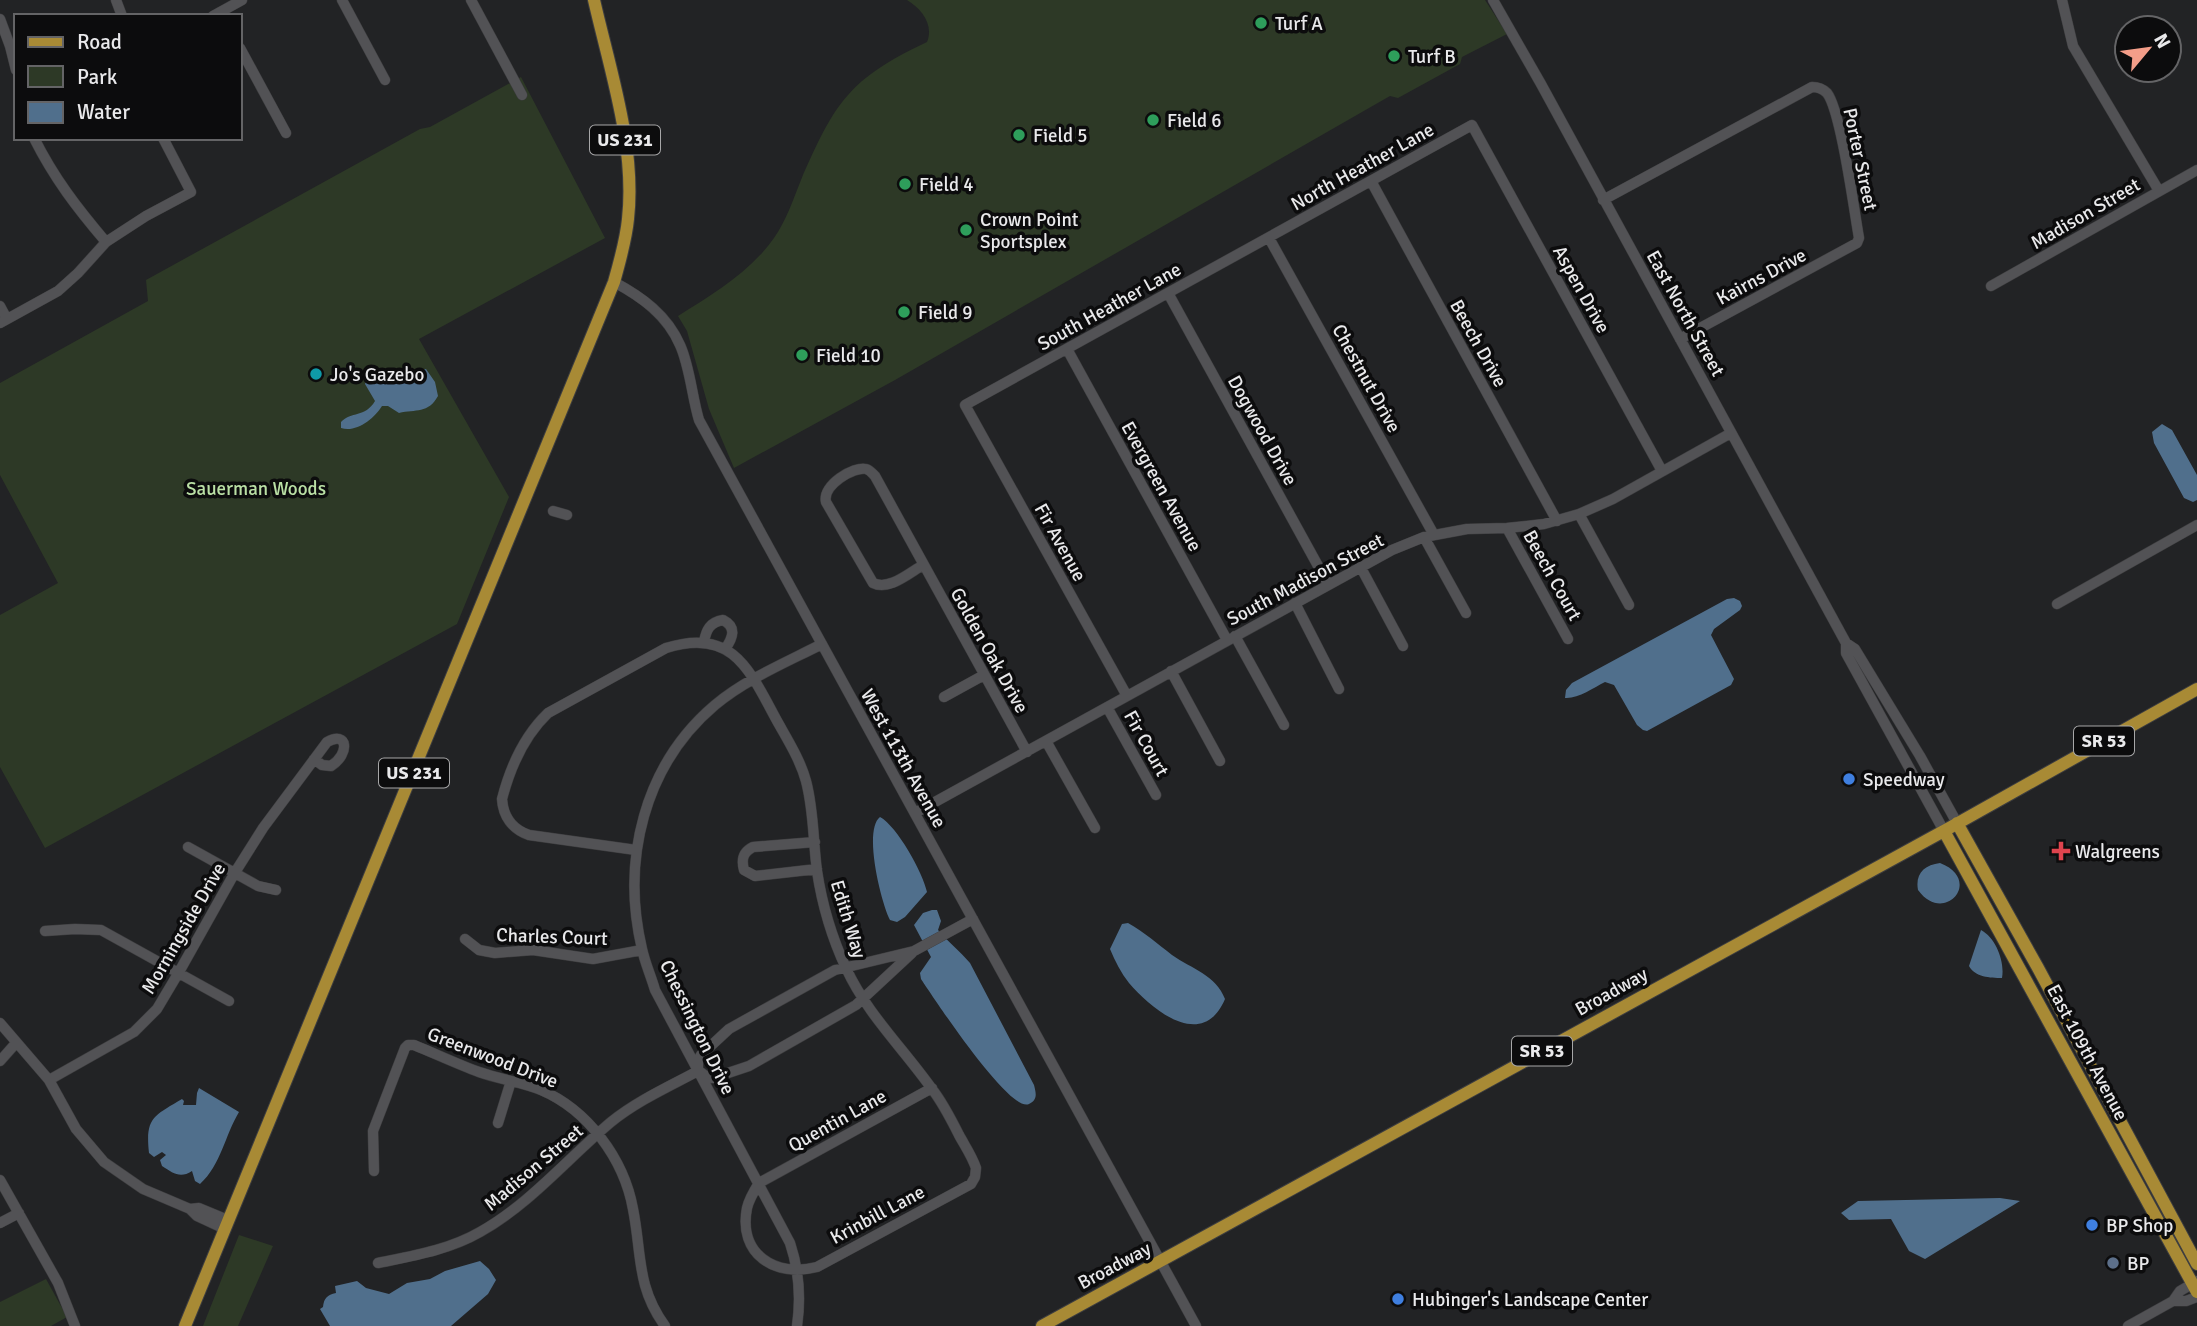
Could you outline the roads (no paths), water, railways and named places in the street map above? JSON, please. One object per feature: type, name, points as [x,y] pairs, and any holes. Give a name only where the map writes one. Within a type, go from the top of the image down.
[{"type":"main road","name":"US 231","points":[[185,1326],[614,282],[628,218],[628,161],[625,135],[594,0]]},
{"type":"main road","name":"Broadway","points":[[1042,1326],[1944,831],[2197,689]]},
{"type":"main road","name":"East 109th Avenue","points":[[1957,823],[2197,1264]]},
{"type":"main road","name":"East 109th Avenue","points":[[1944,831],[2196,1288]]},
{"type":"street","points":[[218,14],[242,0]]},
{"type":"street","points":[[342,0],[386,80]]},
{"type":"street","points":[[471,0],[522,95]]},
{"type":"street","name":"East North Street","points":[[1493,0],[1846,643],[1855,649],[1957,823]]},
{"type":"street","points":[[2062,0],[2073,46],[2159,191]]},
{"type":"street","points":[[0,19],[14,62]]},
{"type":"street","points":[[242,52],[286,133]]},
{"type":"street","name":"Porter Street","points":[[1604,200],[1812,87],[1819,87],[1827,93],[1838,122],[1859,238],[1857,243]]},
{"type":"street","name":"North Heather Lane","points":[[1269,238],[1472,125]]},
{"type":"street","name":"Aspen Drive","points":[[1472,125],[1662,471]]},
{"type":"street","points":[[35,140],[50,170],[106,242]]},
{"type":"street","points":[[0,306],[4,321],[58,290],[78,273],[106,242],[146,216],[191,192],[164,140]]},
{"type":"street","name":"Madison Street","points":[[1991,286],[2197,170]]},
{"type":"street","name":"Beech Drive","points":[[1371,181],[1557,521]]},
{"type":"street","name":"South Heather Lane","points":[[965,405],[1269,238]]},
{"type":"street","name":"Chestnut Drive","points":[[1269,238],[1429,536],[1466,613]]},
{"type":"street","name":"Kairns Drive","points":[[1680,339],[1857,243]]},
{"type":"street","name":"West 113th Avenue","points":[[614,282],[642,298],[673,331],[681,347],[699,420],[1196,1326]]},
{"type":"street","name":"Dogwood Drive","points":[[1168,293],[1328,584]]},
{"type":"street","name":"Evergreen Avenue","points":[[1067,349],[1231,638],[1284,725]]},
{"type":"street","name":"Fir Avenue","points":[[965,405],[1127,696]]},
{"type":"street","name":"South Madison Street","points":[[915,813],[1392,550],[1429,536],[1467,529],[1507,528],[1557,521],[1579,514],[1613,499],[1731,433]]},
{"type":"street","name":"Golden Oak Drive","points":[[923,565],[884,586],[873,583],[826,502],[827,490],[834,482],[863,468],[870,470],[875,476],[1027,752]]},
{"type":"street","points":[[553,511],[567,514]]},
{"type":"street","points":[[1579,514],[1629,605]]},
{"type":"street","points":[[2057,604],[2197,525]]},
{"type":"street","name":"Beech Court","points":[[1507,528],[1568,639]]},
{"type":"street","points":[[1360,566],[1403,646]]},
{"type":"street","points":[[1295,603],[1339,689]]},
{"type":"street","points":[[704,642],[709,627],[716,621],[723,620],[733,633],[725,649]]},
{"type":"street","name":"Edith Way","points":[[636,850],[521,832],[507,819],[503,808],[504,791],[526,739],[548,713],[666,648],[704,642],[725,649],[738,659],[755,680],[805,778],[813,816],[817,869],[831,929],[845,967],[880,1024],[932,1088],[974,1162],[976,1173],[971,1184]]},
{"type":"street","name":"Chessington Drive","points":[[797,1326],[797,1271],[790,1243],[655,990],[642,950],[634,899],[636,850],[641,821],[649,796],[671,754],[716,704],[822,643]]},
{"type":"street","name":"East North Street","points":[[1846,643],[1846,653],[1944,831]]},
{"type":"street","points":[[1171,671],[1220,761]]},
{"type":"street","points":[[944,697],[984,675]]},
{"type":"street","name":"Fir Court","points":[[1107,707],[1156,795]]},
{"type":"street","points":[[1046,741],[1095,828]]},
{"type":"street","name":"Morningside Drive","points":[[49,1080],[134,1032],[157,1009],[234,874],[263,828],[314,759]]},
{"type":"street","points":[[815,842],[753,847],[747,850],[742,863],[744,870],[755,876],[817,869]]},
{"type":"street","points":[[188,847],[258,886],[275,890]]},
{"type":"street","name":"Madison Street","points":[[698,1071],[713,1078],[749,1066],[856,1005],[919,949],[973,919]]},
{"type":"street","points":[[45,931],[101,930],[229,1001]]},
{"type":"street","name":"Charles Court","points":[[464,939],[479,950],[495,953],[533,950],[593,959],[642,950]]},
{"type":"street","name":"Madison Street","points":[[698,1071],[701,1055],[729,1029],[835,970],[919,949]]},
{"type":"street","points":[[0,1023],[49,1080],[76,1129],[104,1162],[144,1189],[190,1209],[197,1216],[227,1224]]},
{"type":"street","points":[[0,1061],[16,1043]]},
{"type":"street","name":"Greenwood Drive","points":[[373,1171],[373,1131],[408,1045],[554,1096],[574,1110],[598,1134],[616,1160],[631,1195],[643,1284],[650,1302],[665,1326]]},
{"type":"street","name":"Madison Street","points":[[378,1264],[455,1244],[495,1223],[516,1209],[612,1121],[646,1098],[698,1071]]},
{"type":"street","points":[[498,1123],[511,1081]]},
{"type":"street","name":"Quentin Lane","points":[[759,1183],[932,1088]]},
{"type":"street","points":[[0,1180],[58,1283],[75,1326]]},
{"type":"street","points":[[759,1183],[747,1206],[747,1237],[764,1261],[781,1269],[797,1271]]},
{"type":"street","name":"Krinbill Lane","points":[[797,1271],[817,1267],[971,1184]]},
{"type":"street","points":[[0,1223],[19,1213]]},
{"type":"street","points":[[2128,1326],[2173,1301],[2180,1291],[2196,1288]]},
{"type":"water","points":[[426,369],[435,382],[438,396],[430,406],[399,413],[388,406],[382,406],[364,424],[341,428],[341,422],[367,410],[375,401],[365,384],[368,376],[375,371],[392,378]]},
{"type":"water","points":[[2162,424],[2172,430],[2197,475],[2197,500],[2193,502],[2184,498],[2154,443],[2152,432]]},
{"type":"water","points":[[1727,599],[1740,601],[1740,610],[1714,629],[1711,635],[1734,679],[1731,685],[1647,731],[1637,725],[1614,685],[1605,682],[1580,695],[1565,698],[1566,690],[1572,683]]},
{"type":"water","points":[[880,817],[894,830],[908,851],[927,892],[905,917],[897,922],[890,920],[886,911],[875,867],[873,836],[875,824]]},
{"type":"water","points":[[1940,863],[1953,871],[1959,879],[1959,889],[1948,902],[1939,903],[1928,900],[1918,890],[1917,884],[1922,871]]},
{"type":"water","points":[[937,910],[941,921],[938,930],[970,963],[1034,1085],[1035,1098],[1029,1104],[1019,1102],[990,1074],[921,979],[920,973],[931,957],[914,925],[923,913]]},
{"type":"water","points":[[1128,923],[1216,984],[1225,999],[1216,1014],[1204,1022],[1191,1024],[1178,1021],[1151,1005],[1139,994],[1123,975],[1110,949],[1122,924]]},
{"type":"water","points":[[1981,930],[1991,939],[1998,951],[2002,978],[1979,975],[1969,966]]},
{"type":"water","points":[[199,1088],[239,1112],[218,1159],[200,1184],[195,1181],[192,1171],[180,1175],[162,1166],[160,1160],[166,1155],[162,1152],[154,1157],[149,1153],[148,1141],[150,1125],[158,1114],[182,1099],[183,1105],[196,1105]]},
{"type":"water","points":[[2000,1198],[2020,1201],[1925,1259],[1909,1251],[1891,1219],[1849,1220],[1841,1213],[1858,1201]]},
{"type":"water","points":[[480,1261],[496,1280],[488,1294],[451,1326],[330,1326],[320,1309],[326,1297],[336,1293],[335,1286],[357,1281],[366,1288],[389,1294],[407,1283],[430,1279],[445,1271]]},
{"type":"place","name":"Turf A","points":[[1261,23]]},
{"type":"place","name":"Turf B","points":[[1394,56]]},
{"type":"place","name":"Field 6","points":[[1153,120]]},
{"type":"place","name":"Field 5","points":[[1019,135]]},
{"type":"place","name":"Field 4","points":[[905,184]]},
{"type":"place","name":"Crown Point Sportsplex","points":[[966,230]]},
{"type":"place","name":"Field 9","points":[[904,312]]},
{"type":"place","name":"Field 10","points":[[802,355]]},
{"type":"place","name":"Jo's Gazebo","points":[[316,374]]},
{"type":"place","name":"Speedway","points":[[1849,779]]},
{"type":"place","name":"Walgreens","points":[[2061,851]]},
{"type":"place","name":"BP Shop","points":[[2092,1225]]},
{"type":"place","name":"BP","points":[[2113,1263]]},
{"type":"place","name":"Hubinger's Landscape Center","points":[[1398,1299]]},
{"type":"park label","name":"Sauerman Woods","points":[[256,488]]}]
